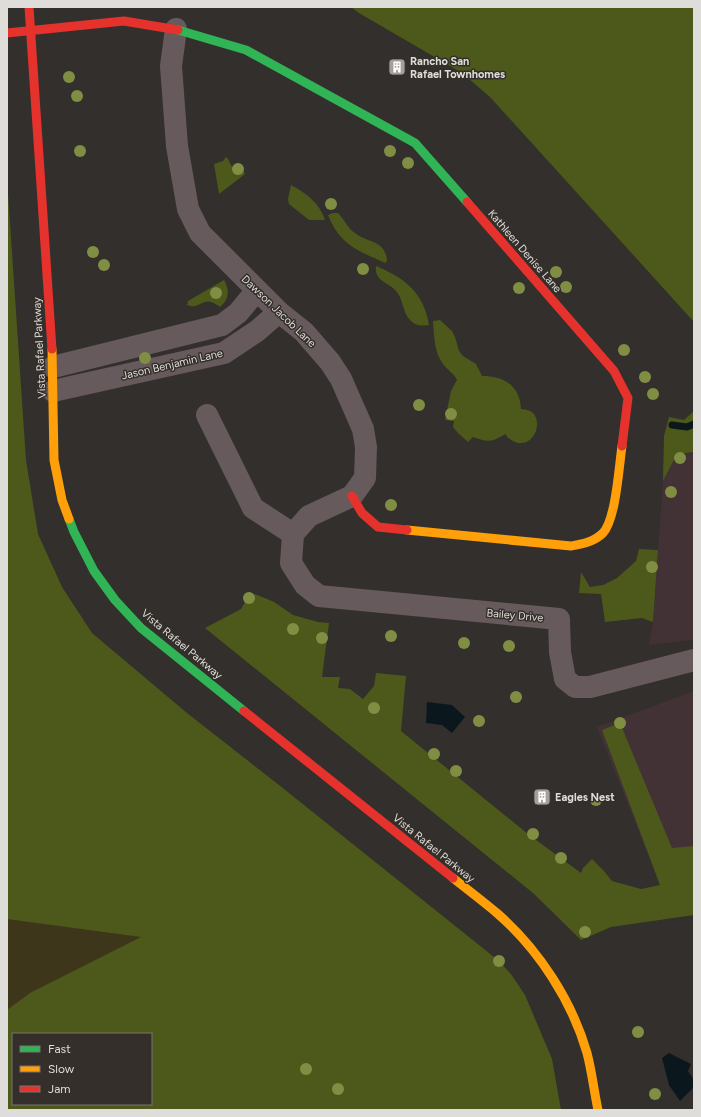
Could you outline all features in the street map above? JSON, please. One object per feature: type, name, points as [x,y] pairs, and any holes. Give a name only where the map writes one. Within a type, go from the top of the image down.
[{"type":"street","name":"Vista Rafael Parkway","points":[[29,7],[53,366],[54,460],[62,500],[74,532],[90,564],[115,600],[141,628],[499,915],[523,940],[554,979],[573,1015],[587,1054],[598,1110]]},
{"type":"street","name":"Kathleen Denise Lane","points":[[7,33],[30,32],[124,21],[176,29],[246,50],[415,143],[614,371],[628,398],[613,513],[603,534],[589,542],[571,546],[378,527],[369,521],[357,508],[352,496]]},
{"type":"street","name":"Dawson Jacob Lane","points":[[176,29],[171,66],[177,146],[188,209],[200,233],[279,312],[304,332],[330,362],[341,379],[363,428],[366,447],[364,478],[352,496]]},
{"type":"street","points":[[53,366],[222,325],[238,313],[257,290]]},
{"type":"street","name":"Jason Benjamin Lane","points":[[53,391],[224,353],[257,331],[279,312]]},
{"type":"street","points":[[207,415],[253,508],[293,534],[309,516],[352,496]]},
{"type":"street","name":"Bailey Drive","points":[[293,534],[291,563],[305,585],[320,596],[559,619],[560,652],[565,679],[575,687],[590,688],[694,660]]},
{"type":"shaded area","points":[[694,452],[694,640],[649,645],[653,622],[663,481],[677,454]]},
{"type":"shaded area","points":[[694,691],[694,872],[660,885],[597,727]]},
{"type":"shaded area","points":[[427,702],[452,705],[465,717],[452,733],[442,725],[426,723]]},
{"type":"shaded area","points":[[669,1053],[691,1064],[688,1071],[694,1080],[694,1087],[680,1101],[669,1085],[662,1058]]},
{"type":"green space","points":[[351,7],[694,7],[694,322],[490,97],[462,73]]},
{"type":"green space","points":[[226,157],[232,167],[238,169],[242,167],[245,174],[219,194],[214,164],[223,161]]},
{"type":"green space","points":[[7,178],[26,460],[38,534],[62,587],[92,633],[187,713],[499,961],[511,974],[525,995],[552,1059],[561,1110],[7,1110]]},
{"type":"green space","points":[[291,185],[316,203],[325,220],[309,220],[289,204],[288,199]]},
{"type":"green space","points":[[338,213],[350,229],[355,233],[380,246],[386,254],[387,261],[385,263],[366,254],[344,240],[338,233],[328,215]]},
{"type":"green space","points":[[376,266],[396,276],[412,288],[423,304],[429,325],[417,325],[408,318],[399,295],[393,288],[379,278],[376,271]]},
{"type":"green space","points":[[224,280],[228,295],[220,307],[209,302],[196,306],[187,305],[188,301]]},
{"type":"green space","points":[[440,320],[452,331],[459,351],[463,356],[476,364],[482,376],[497,378],[509,384],[514,388],[517,394],[521,409],[530,411],[536,417],[536,431],[534,436],[527,442],[518,443],[507,437],[506,434],[490,441],[473,437],[468,442],[453,427],[454,421],[445,420],[451,391],[457,380],[443,364],[436,349],[433,321]]},
{"type":"green space","points":[[694,411],[694,452],[677,454],[663,481],[664,436],[669,417],[684,420]]},
{"type":"green space","points":[[639,549],[658,550],[653,622],[642,618],[605,622],[601,594],[579,593],[581,572],[590,587],[603,585],[617,578],[636,561]]},
{"type":"green space","points":[[255,594],[274,602],[293,615],[318,622],[329,623],[322,677],[340,677],[338,688],[350,689],[363,699],[374,686],[376,673],[406,676],[401,731],[528,834],[581,873],[583,868],[592,859],[612,881],[641,889],[660,885],[602,730],[620,723],[672,848],[694,846],[694,915],[611,927],[581,940],[533,893],[205,628],[241,609],[245,602]]},
{"type":"sand","points":[[7,919],[141,937],[30,993],[7,1010]]},
{"type":"waterway","points":[[672,425],[687,427],[694,424]]},
{"type":"traffic: fast","points":[[178,30],[246,50],[415,143],[467,202]]},
{"type":"traffic: fast","points":[[69,519],[94,571],[115,600],[141,628],[244,711]]},
{"type":"traffic: slow","points":[[52,349],[54,460],[62,500],[69,519]]},
{"type":"traffic: slow","points":[[407,530],[571,546],[592,541],[603,533],[611,516],[614,505],[622,446]]},
{"type":"traffic: slow","points":[[453,878],[513,928],[540,960],[552,978],[573,1014],[581,1034],[589,1060],[598,1110]]},
{"type":"traffic: jam","points":[[29,7],[52,349]]},
{"type":"traffic: jam","points":[[7,33],[124,21],[178,30]]},
{"type":"traffic: jam","points":[[467,202],[614,371],[628,398],[622,446]]},
{"type":"traffic: jam","points":[[352,496],[362,513],[378,527],[407,530]]},
{"type":"traffic: jam","points":[[244,711],[453,878]]},
{"type":"place","name":"Rancho San Rafael Townhomes","points":[[397,67]]},
{"type":"place","name":"Eagles Nest","points":[[542,797]]}]
